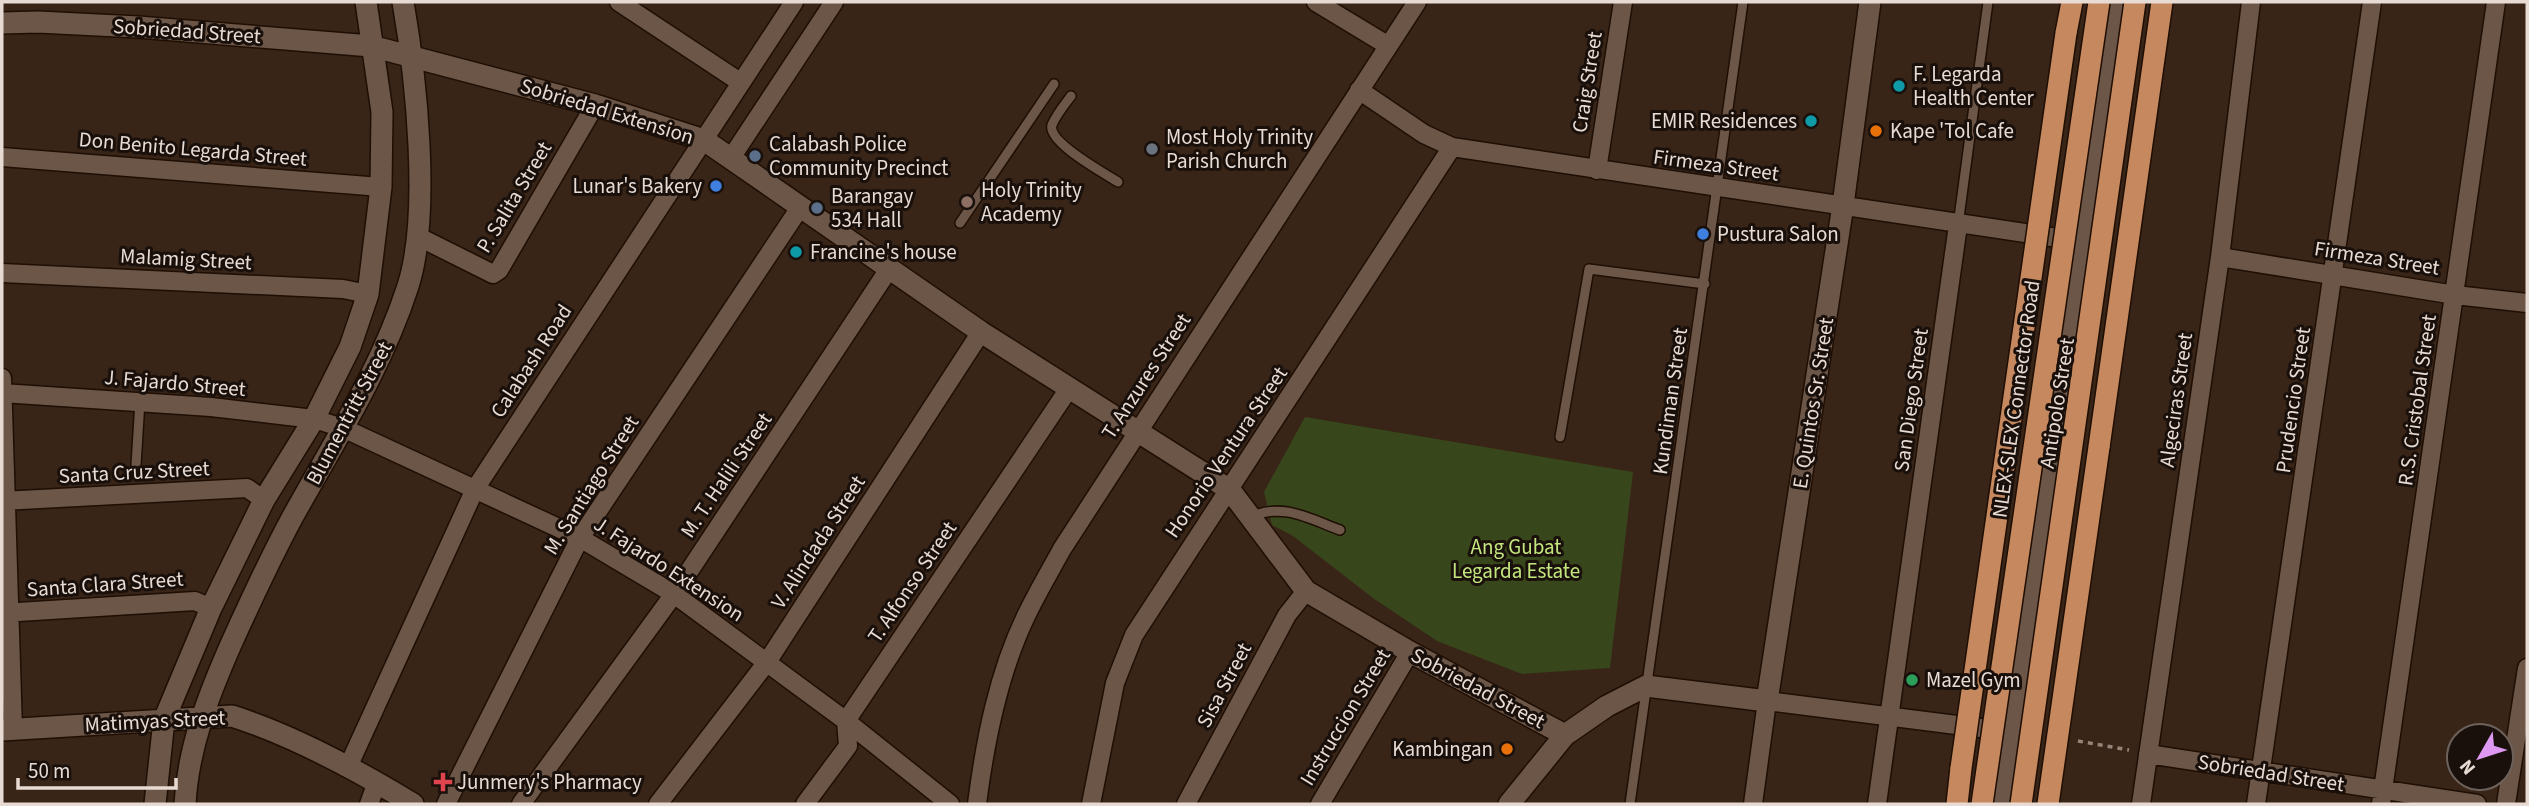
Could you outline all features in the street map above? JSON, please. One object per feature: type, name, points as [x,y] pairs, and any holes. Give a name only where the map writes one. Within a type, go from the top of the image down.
[{"type":"highway","points":[[1957,804],[2049,144],[2072,2]]},
{"type":"highway","name":"NLEX-SLEX Connector Road","points":[[1982,804],[2099,2]]},
{"type":"highway","points":[[2021,804],[2135,2]]},
{"type":"highway","points":[[2048,804],[2162,2]]},
{"type":"street","name":"Blumentritt Street","points":[[155,804],[164,720],[211,608],[264,500],[314,419],[350,347],[368,294],[381,187],[382,112],[366,2]]},
{"type":"street","name":"Blumentritt Street","points":[[185,804],[201,718],[262,574],[382,358],[409,284],[417,236],[419,191],[412,55],[403,2]]},
{"type":"street","points":[[619,2],[740,82]]},
{"type":"street","name":"Calabash Road","points":[[348,767],[475,489],[794,2]]},
{"type":"street","points":[[730,158],[834,2]]},
{"type":"street","points":[[1316,2],[1387,45]]},
{"type":"street","name":"T. Anzures Street","points":[[977,804],[984,751],[1004,676],[1025,617],[1062,549],[1417,2]]},
{"type":"street","name":"Craig Street","points":[[1597,170],[1623,2]]},
{"type":"street","name":"E. Quintos Sr. Street","points":[[1752,804],[1843,205],[1870,2]]},
{"type":"street","name":"Antipolo Street","points":[[2001,804],[2117,2]]},
{"type":"street","name":"Algeciras Street","points":[[2141,804],[2220,257],[2250,2]]},
{"type":"street","name":"Prudencio Street","points":[[2256,804],[2372,2]]},
{"type":"street","name":"R.S. Cristobal Street","points":[[2382,797],[2496,2]]},
{"type":"street","name":"Sobriedad Street","points":[[2,23],[138,27],[372,46]]},
{"type":"street","name":"Sobriedad Extension","points":[[372,46],[595,105],[704,140],[981,332],[1137,431]]},
{"type":"street","name":"Firmeza Street","points":[[1359,90],[1424,134],[1452,147],[2081,242]]},
{"type":"street","name":"P. Salita Street","points":[[417,236],[493,274],[499,270],[595,105]]},
{"type":"street","name":"Honorio Ventura Street","points":[[1091,804],[1115,683],[1134,635],[1452,147]]},
{"type":"street","name":"Don Benito Legarda Street","points":[[2,157],[381,187]]},
{"type":"street","name":"M. Santiago Street","points":[[446,804],[580,538],[801,206]]},
{"type":"street","name":"San Diego Street","points":[[1877,804],[1958,225]]},
{"type":"street","name":"Firmeza Street","points":[[2220,257],[2455,295],[2527,303]]},
{"type":"street","name":"M. T. Halili Street","points":[[521,804],[674,594],[889,269]]},
{"type":"street","name":"Malamig Street","points":[[2,273],[343,289],[368,294]]},
{"type":"street","name":"V. Alindada Street","points":[[658,804],[767,662],[981,332]]},
{"type":"street","points":[[2,378],[7,729]]},
{"type":"street","name":"T. Alfonso Street","points":[[805,804],[848,746],[846,721],[1070,387]]},
{"type":"street","name":"J. Fajardo Street","points":[[2,393],[140,401],[314,419],[344,428]]},
{"type":"street","name":"J. Fajardo Extension","points":[[344,428],[580,538],[674,594],[846,721],[942,803]]},
{"type":"street","name":"Sobriedad Street","points":[[1137,431],[1230,490],[1306,590],[1410,652],[1565,734],[1607,706],[1646,686]]},
{"type":"street","name":"Santa Cruz Street","points":[[3,501],[247,488],[264,500]]},
{"type":"street","name":"Sisa Street","points":[[1186,804],[1287,615],[1306,590]]},
{"type":"street","name":"Santa Clara Street","points":[[6,613],[195,601],[211,608]]},
{"type":"street","name":"Instruccion Street","points":[[1320,804],[1410,652]]},
{"type":"street","points":[[2506,804],[2527,668]]},
{"type":"street","points":[[1646,686],[2010,732]]},
{"type":"street","name":"Matimyas Street","points":[[7,729],[232,716],[261,725],[348,767],[413,804]]},
{"type":"street","points":[[1509,804],[1565,734]]},
{"type":"street","name":"Sobriedad Street","points":[[2148,754],[2260,772],[2382,797],[2477,804]]},
{"type":"street","points":[[369,804],[377,782]]},
{"type":"lane","name":"Kundiman Street","points":[[1630,804],[1743,2]]},
{"type":"lane","name":"San Diego Street","points":[[1958,225],[1988,2]]},
{"type":"lane","points":[[960,223],[1054,84]]},
{"type":"lane","points":[[1071,96],[1052,126],[1053,134],[1061,143],[1118,182]]},
{"type":"lane","points":[[1560,437],[1589,269],[1705,284]]},
{"type":"lane","points":[[136,466],[136,428],[140,401]]},
{"type":"lane","points":[[1250,518],[1266,510],[1278,509],[1340,530]]},
{"type":"green space","name":"Ang Gubat Legarda Estate","points":[[1305,417],[1633,472],[1610,668],[1522,674],[1437,641],[1373,598],[1293,536],[1272,525],[1264,492]]},
{"type":"place","name":"F. Legarda Health Center","points":[[1899,86]]},
{"type":"place","name":"EMIR Residences","points":[[1811,121]]},
{"type":"place","name":"Kape 'Tol Cafe","points":[[1876,131]]},
{"type":"place","name":"Most Holy Trinity Parish Church","points":[[1152,149]]},
{"type":"place","name":"Calabash Police Community Precinct","points":[[755,156]]},
{"type":"place","name":"Lunar's Bakery","points":[[716,186]]},
{"type":"place","name":"Holy Trinity Academy","points":[[967,202]]},
{"type":"place","name":"Barangay 534 Hall","points":[[817,208]]},
{"type":"place","name":"Pustura Salon","points":[[1703,234]]},
{"type":"place","name":"Francine's house","points":[[796,252]]},
{"type":"place","name":"Mazel Gym","points":[[1912,680]]},
{"type":"place","name":"Kambingan","points":[[1507,749]]},
{"type":"place","name":"Junmery's Pharmacy","points":[[443,782]]}]
